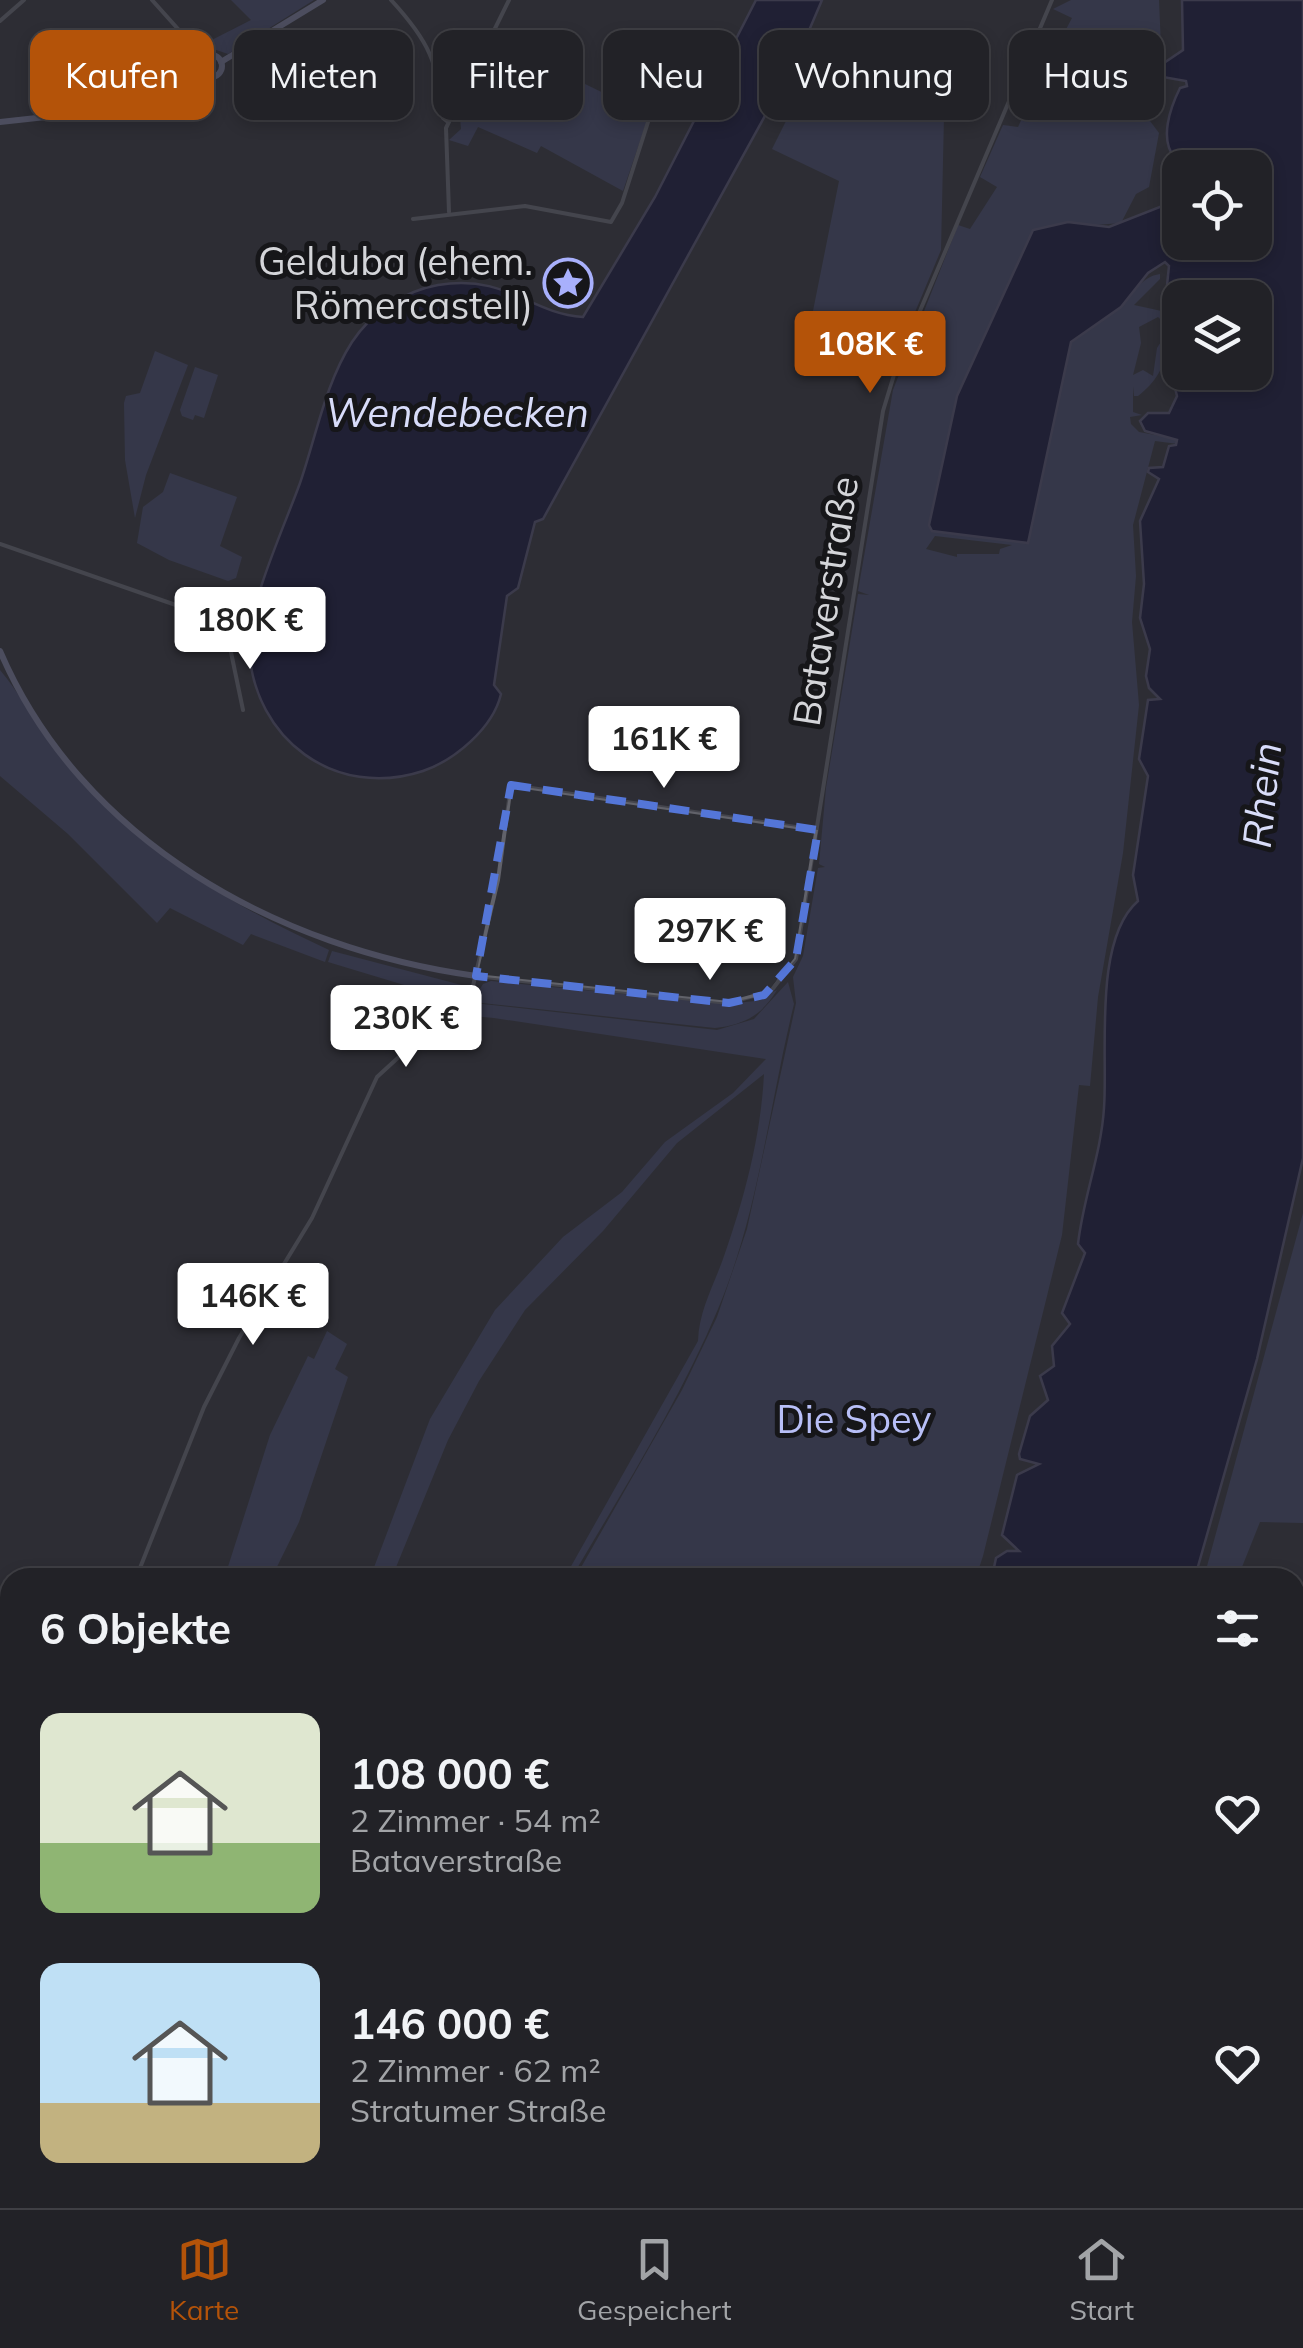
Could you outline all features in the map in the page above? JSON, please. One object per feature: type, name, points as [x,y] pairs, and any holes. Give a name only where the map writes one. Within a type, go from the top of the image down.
[{"type":"street","points":[[0,20],[24,0]]},
{"type":"street","points":[[152,0],[179,30]]},
{"type":"street","points":[[214,75],[221,62],[323,0]]},
{"type":"street","points":[[390,0],[424,36],[440,77],[443,118],[448,126]]},
{"type":"street","points":[[449,212],[448,126],[508,0]]},
{"type":"street","name":"Bataverstraße","points":[[0,651],[34,713],[80,775],[147,840],[206,884],[264,916],[348,950],[476,976],[730,1002],[764,995],[782,981],[796,958],[883,411],[897,366],[1052,0]]},
{"type":"street","points":[[214,56],[221,62]]},
{"type":"street","points":[[0,122],[30,118]]},
{"type":"street","points":[[413,219],[525,206],[611,222],[622,203],[649,120]]},
{"type":"street","points":[[2,545],[216,619],[227,633],[242,710]]},
{"type":"street","points":[[140,1568],[204,1407],[239,1338],[312,1218],[377,1076],[469,995],[497,883],[511,784],[818,830]]},
{"type":"highlighted area","points":[[511,785],[818,830],[796,959],[764,995],[729,1003],[476,976]]},
{"type":"green space","points":[[231,0],[314,0],[266,30],[234,30],[234,50],[228,54],[214,49],[214,39],[251,20]]},
{"type":"green space","points":[[1071,0],[1159,0],[1160,30],[1066,30],[1072,18],[1053,9]]},
{"type":"green space","points":[[583,83],[603,93],[603,120],[647,120],[623,191],[541,146],[537,153],[478,127],[468,146],[449,140],[461,129],[460,120],[583,120]]},
{"type":"green space","points":[[786,120],[944,120],[941,250],[895,360],[806,346],[839,181],[772,149]]},
{"type":"green space","name":"Die Spey","points":[[1021,120],[1149,120],[1159,133],[1149,187],[1136,194],[1121,223],[1033,230],[957,396],[929,525],[933,531],[1028,543],[1071,342],[1117,309],[1143,281],[1160,274],[1160,279],[1134,305],[1162,311],[1162,321],[1158,317],[1139,327],[1141,343],[1133,375],[1143,370],[1153,376],[1162,340],[1162,366],[1138,396],[1134,396],[1133,386],[1133,412],[1142,415],[1130,417],[1139,432],[1177,439],[1178,444],[1155,441],[1133,525],[1136,576],[1132,622],[1139,705],[1123,853],[1098,997],[1090,1086],[1079,1085],[1062,1235],[983,1556],[979,1568],[581,1568],[682,1390],[717,1317],[747,1229],[796,1003],[793,977],[803,956],[818,868],[825,867],[819,864],[826,788],[858,594],[869,595],[858,591],[893,390],[958,225],[970,229],[997,187],[980,177],[1003,125],[1018,127]],"holes":[[[935,536],[1012,545],[1000,549],[999,554],[957,557],[926,549]]]},
{"type":"green space","points":[[155,351],[188,365],[146,475],[135,518],[125,460],[124,403],[126,396],[140,393]]},
{"type":"green space","points":[[195,367],[218,375],[204,418],[195,415],[193,420],[182,416],[180,410]]},
{"type":"green space","points":[[170,473],[237,497],[220,546],[242,557],[236,578],[228,581],[169,560],[137,543],[143,507],[163,492]]},
{"type":"green space","points":[[0,670],[80,776],[143,837],[209,886],[329,950],[325,962],[251,934],[243,945],[170,908],[157,923],[68,834],[0,776]]},
{"type":"green space","points":[[332,951],[469,987],[457,1001],[328,962]]},
{"type":"green space","points":[[491,981],[727,1004],[755,1001],[777,990],[751,1017],[715,1028],[472,1002],[483,984]]},
{"type":"green space","points":[[788,982],[794,1004],[744,1235],[718,1309],[686,1378],[577,1568],[570,1568],[698,1341],[704,1309],[731,1237],[750,1168],[764,1074],[677,1143],[603,1231],[525,1310],[479,1381],[448,1440],[396,1568],[374,1568],[430,1419],[495,1310],[563,1237],[622,1192],[665,1142],[733,1093],[766,1059],[494,1018],[461,1015],[457,1019],[451,1012],[465,1002],[717,1030],[754,1019]]},
{"type":"green space","points":[[1303,1213],[1303,1523],[1260,1522],[1242,1568],[1207,1568]]},
{"type":"green space","points":[[327,1331],[347,1344],[335,1369],[348,1377],[299,1522],[276,1568],[228,1568],[270,1435],[308,1356],[314,1359]]},
{"type":"water","name":"Wendebecken","points":[[756,0],[822,0],[809,30],[759,30],[759,120],[763,120],[543,519],[535,522],[518,588],[507,596],[494,685],[501,694],[490,719],[448,759],[423,771],[390,778],[359,777],[331,769],[305,755],[283,735],[266,710],[254,681],[250,632],[260,589],[300,483],[328,393],[352,342],[389,305],[438,285],[482,285],[547,309],[583,317],[655,197],[694,120],[739,120],[739,33]]},
{"type":"water","name":"Rhein","points":[[1182,0],[1303,0],[1303,1158],[1257,1359],[1198,1568],[994,1568],[996,1558],[1007,1551],[1019,1551],[1002,1535],[1017,1475],[1039,1464],[1020,1459],[1019,1454],[1030,1416],[1048,1400],[1040,1376],[1054,1366],[1052,1346],[1070,1324],[1062,1313],[1085,1253],[1078,1244],[1102,1125],[1109,969],[1114,942],[1138,901],[1133,875],[1148,776],[1139,759],[1148,700],[1160,699],[1149,688],[1146,676],[1150,649],[1140,618],[1144,584],[1140,521],[1159,479],[1148,472],[1149,468],[1163,467],[1169,446],[1176,445],[1177,440],[1145,431],[1140,421],[1148,413],[1169,413],[1177,396],[1176,390],[1272,390],[1272,280],[1168,280],[1169,266],[1165,262],[1148,273],[1121,307],[1071,342],[1028,543],[932,531],[929,525],[957,396],[1033,230],[1068,222],[1109,227],[1162,206],[1162,260],[1272,260],[1272,150],[1170,150],[1170,114],[1180,88],[1187,86],[1186,81],[1164,77],[1164,63],[1183,50]]},
{"type":"place","name":"Gelduba (ehem. Römercastell)","points":[[568,283]]}]
